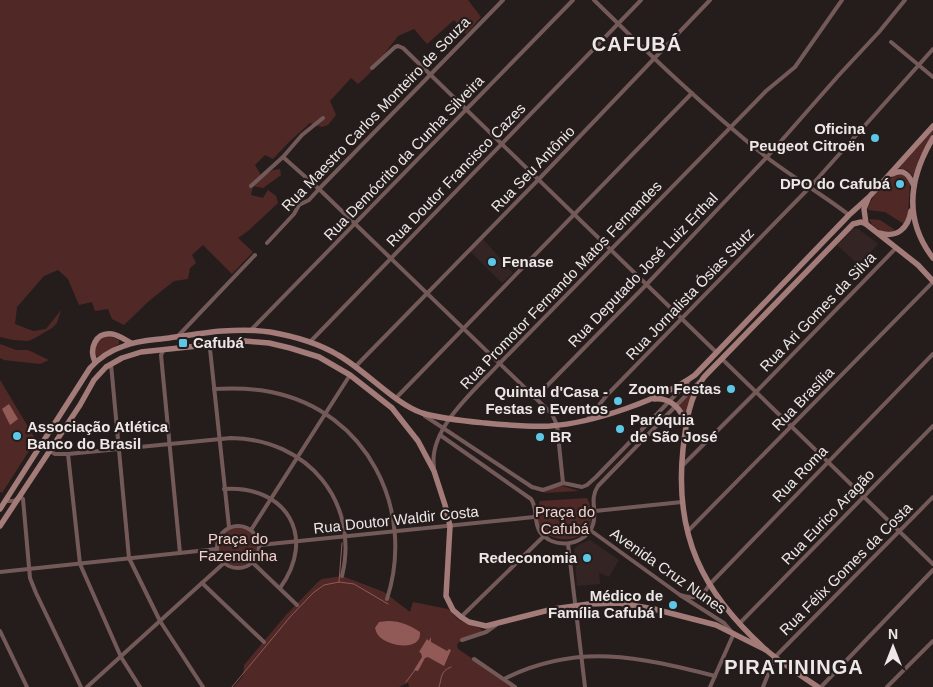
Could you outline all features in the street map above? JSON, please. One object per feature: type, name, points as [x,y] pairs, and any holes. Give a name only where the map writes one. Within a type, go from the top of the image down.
[{"type":"main road","points":[[645,401],[674,388],[695,375],[849,215],[869,198],[933,126]]},
{"type":"main road","points":[[875,231],[886,234],[900,232],[908,224],[914,185],[923,157],[933,138]]},
{"type":"main road","points":[[888,176],[897,172],[905,172],[911,178],[914,185]]},
{"type":"main road","points":[[914,185],[923,176]]},
{"type":"main road","points":[[866,224],[864,209],[869,198]]},
{"type":"main road","points":[[912,207],[920,233],[933,258]]},
{"type":"main road","points":[[819,687],[766,650],[739,624],[709,586],[688,531],[682,502],[682,466],[686,429],[694,395],[704,377],[849,227],[856,223],[866,224],[918,265],[933,282]]},
{"type":"main road","points":[[0,509],[95,362],[114,350],[131,343],[178,336],[251,330],[272,332],[310,342],[337,354],[356,366],[396,398],[419,412],[450,419],[519,425],[557,425],[588,419],[658,398],[670,401],[675,406],[683,415],[686,429]]},
{"type":"main road","points":[[95,362],[92,347],[96,340],[104,335],[115,334],[131,343]]},
{"type":"main road","points":[[0,526],[94,380],[110,364],[134,354],[245,341],[269,343],[319,357],[350,375],[392,408],[418,441],[434,471],[445,505],[450,526],[446,596],[453,610],[461,617],[475,624],[486,626],[534,613],[575,605],[611,603],[638,606],[716,625],[766,650]]},
{"type":"main road","points":[[95,362],[110,364]]},
{"type":"street","name":"Rua Maestro Carlos Monteiro de Souza","points":[[267,243],[294,214],[299,205],[309,200],[320,189],[502,0]]},
{"type":"street","name":"Rua Demócrito da Cunha Silveira","points":[[251,330],[356,225],[573,0]]},
{"type":"street","points":[[594,0],[692,94],[730,127],[767,157],[849,215]]},
{"type":"street","name":"Rua Doutor Francisco Cazes","points":[[310,342],[642,0]]},
{"type":"street","name":"Rua Seu Antônio","points":[[356,366],[539,179],[710,0]]},
{"type":"street","name":"Rua Promotor Fernando Matos Fernandes","points":[[434,471],[433,460],[440,435],[450,419],[499,364],[730,127],[766,91],[795,67],[842,0]]},
{"type":"street","name":"Rua Deputado José Luiz Erthal","points":[[535,398],[646,285],[767,157],[838,75],[879,32],[905,0]]},
{"type":"street","points":[[891,42],[933,77]]},
{"type":"street","points":[[372,68],[395,47],[403,48],[716,352]]},
{"type":"street","name":"Rua Jornalista Ósias Stutz","points":[[588,419],[607,395],[810,187],[933,49]]},
{"type":"street","points":[[396,398],[692,94]]},
{"type":"street","points":[[252,186],[284,157],[302,135],[323,118]]},
{"type":"street","points":[[284,157],[320,189],[426,294],[552,414],[557,425],[563,484]]},
{"type":"street","name":"Rua Ari Gomes da Silva","points":[[682,466],[896,248]]},
{"type":"street","points":[[178,336],[255,255]]},
{"type":"street","name":"Rua Brasília","points":[[688,531],[933,282]]},
{"type":"street","points":[[211,344],[224,488],[230,527]]},
{"type":"street","points":[[163,351],[161,355],[180,553]]},
{"type":"street","name":"Rua Roma","points":[[680,595],[699,598],[705,593],[709,586],[933,354]]},
{"type":"street","points":[[722,359],[933,564]]},
{"type":"street","points":[[110,364],[129,558],[160,621],[203,687]]},
{"type":"street","points":[[251,530],[350,375]]},
{"type":"street","points":[[419,412],[532,487],[540,490],[563,484],[582,487],[596,477],[695,375]]},
{"type":"street","points":[[440,435],[529,497],[534,503],[534,517],[544,536],[554,542],[568,544],[583,538],[590,530],[595,511],[592,498],[598,486],[704,377]]},
{"type":"street","points":[[214,389],[252,389],[272,392],[308,404],[326,414],[354,438],[374,464],[388,493],[396,531],[394,572],[387,599]]},
{"type":"street","name":"Rua Eurico Aragão","points":[[739,624],[933,426]]},
{"type":"street","points":[[50,451],[56,454],[68,454],[242,438],[265,442],[286,450],[313,469],[328,488],[340,510],[346,536],[346,559],[342,576]]},
{"type":"street","points":[[68,454],[80,564],[121,657],[140,687]]},
{"type":"street","points":[[224,488],[248,489],[271,498],[289,519],[296,541],[294,564],[280,588]]},
{"type":"street","points":[[5,502],[14,501],[20,497],[24,501],[30,578],[82,687]]},
{"type":"street","name":"Rua Félix Gomes da Costa","points":[[775,657],[933,497]]},
{"type":"street","points":[[595,511],[682,502]]},
{"type":"street","name":"Rua Doutor Waldir Costa","points":[[260,545],[534,517]]},
{"type":"street","points":[[241,526],[251,530],[257,536],[260,545],[258,556],[253,563],[238,568],[224,563],[217,549],[220,536],[230,527],[241,526]]},
{"type":"street","name":"Avenida Cruz Nunes","points":[[590,530],[733,632]]},
{"type":"street","points":[[461,617],[544,536]]},
{"type":"street","points":[[568,544],[585,687]]},
{"type":"street","points":[[0,572],[217,549]]},
{"type":"street","points":[[87,687],[224,563]]},
{"type":"street","points":[[253,563],[297,605]]},
{"type":"street","points":[[819,687],[933,570]]},
{"type":"street","points":[[202,583],[264,642]]},
{"type":"street","points":[[462,640],[486,632],[497,624]]},
{"type":"street","points":[[0,631],[27,687]]},
{"type":"street","points":[[710,687],[733,632]]},
{"type":"street","points":[[887,687],[933,641]]},
{"type":"street","points":[[504,679],[528,668],[582,656],[641,659],[715,676]]},
{"type":"street","points":[[763,687],[775,657]]},
{"type":"street","points":[[474,659],[515,687]]},
{"type":"shaded area","points":[[857,228],[878,244],[859,265],[837,245],[853,229]]},
{"type":"shaded area","name":"Fenase","points":[[483,239],[513,273],[502,283],[470,251]]},
{"type":"shaded area","points":[[9,404],[18,419],[10,425],[2,409]]},
{"type":"shaded area","points":[[590,540],[619,560],[609,577],[599,573],[600,584],[577,586],[574,549]]},
{"type":"shaded area","points":[[379,622],[401,623],[420,632],[416,643],[403,646],[382,639],[377,634],[375,628]]},
{"type":"shaded area","points":[[431,637],[431,642],[447,651],[451,650],[444,666],[428,657],[425,658],[418,671],[414,670],[422,657],[419,652],[427,639],[429,641]]},
{"type":"green space","points":[[0,0],[468,0],[481,17],[466,34],[454,20],[427,44],[414,29],[398,36],[368,75],[358,84],[351,78],[330,101],[336,115],[328,125],[322,127],[310,123],[273,159],[265,155],[255,165],[262,177],[273,170],[280,169],[281,175],[263,188],[253,186],[251,195],[263,198],[268,190],[276,196],[278,203],[238,238],[253,252],[232,274],[203,245],[192,255],[196,263],[190,268],[188,279],[174,281],[149,301],[124,325],[112,319],[108,309],[95,311],[92,302],[79,305],[68,279],[58,270],[44,276],[17,307],[15,324],[33,331],[46,329],[61,310],[57,323],[52,328],[28,341],[0,337]]},
{"type":"green space","points":[[933,130],[919,158],[913,176],[907,170],[898,168]]},
{"type":"green space","points":[[897,174],[903,175],[910,182],[908,216],[904,224],[885,212],[868,210],[879,189]]},
{"type":"green space","points":[[869,219],[880,220],[895,230],[887,232],[880,230]]},
{"type":"green space","points":[[109,336],[119,340],[119,344],[97,357],[95,350],[97,344]]},
{"type":"green space","points":[[0,344],[16,350],[28,350],[49,360],[40,364],[4,360],[0,358]]},
{"type":"green space","name":"Associação Atlética Banco do Brasil","points":[[0,380],[36,440],[2,493],[0,492]]},
{"type":"green space","points":[[697,385],[686,419],[678,405]]},
{"type":"green space","points":[[563,486],[579,491],[543,493],[556,487]]},
{"type":"green space","name":"Praça do Cafubá","points":[[587,498],[592,516],[588,529],[578,537],[565,539],[552,537],[542,530],[537,518],[540,501]]},
{"type":"green space","name":"Praça do Fazendinha","points":[[238,528],[251,534],[257,547],[251,560],[238,566],[225,560],[219,547],[225,534]]},
{"type":"green space","points":[[342,576],[384,592],[410,612],[413,602],[448,609],[459,620],[481,629],[482,631],[459,642],[457,645],[458,649],[515,687],[409,687],[408,683],[399,687],[234,687],[243,676],[244,665],[286,615],[318,582],[322,579]]},
{"type":"waterway","points":[[339,582],[342,543]]},
{"type":"waterway","points":[[232,687],[290,617],[313,593],[324,585],[339,582],[354,584],[388,604]]},
{"type":"waterway","points":[[439,687],[443,673],[451,667]]},
{"type":"waterway","points":[[406,682],[415,670]]},
{"type":"place","name":"Oficina Peugeot Citroën","points":[[875,138]]},
{"type":"place","name":"DPO do Cafubá","points":[[900,184]]},
{"type":"place","name":"Fenase","points":[[492,262]]},
{"type":"place","name":"Cafubá","points":[[183,343]]},
{"type":"place","name":"Zoom Festas","points":[[731,389]]},
{"type":"place","name":"Quintal d'Casa - Festas e Eventos","points":[[618,401]]},
{"type":"place","name":"Paróquia de São José","points":[[620,429]]},
{"type":"place","name":"Associação Atlética Banco do Brasil","points":[[17,436]]},
{"type":"place","name":"BR","points":[[540,437]]},
{"type":"place","name":"Redeconomia","points":[[587,558]]},
{"type":"place","name":"Médico de Família Cafubá I","points":[[673,605]]},
{"type":"district","name":"CAFUBÁ","points":[[637,44]]},
{"type":"district","name":"PIRATININGA","points":[[794,667]]}]
